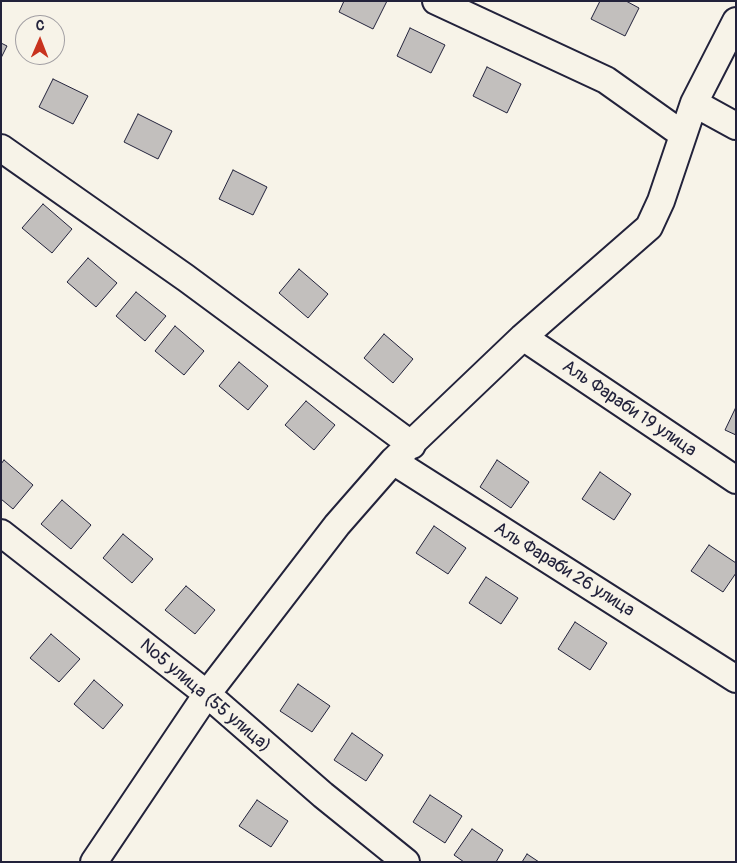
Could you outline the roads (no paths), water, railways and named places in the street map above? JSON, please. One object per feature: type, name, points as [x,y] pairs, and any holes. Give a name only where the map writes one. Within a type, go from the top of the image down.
[{"type":"street","points":[[436,1],[606,80],[682,134]]},
{"type":"street","points":[[94,862],[207,694],[337,525],[403,453],[522,338],[648,227],[662,201],[682,134],[694,103],[736,21]]},
{"type":"street","points":[[694,103],[736,126]]},
{"type":"street","name":"Аль Фараби 26 улица","points":[[1,148],[186,278],[403,453],[736,679]]},
{"type":"street","name":"Аль Фараби 19 улица","points":[[522,338],[736,480]]},
{"type":"street","name":"№5 улица (55 улица)","points":[[1,533],[207,694],[323,795],[406,862]]}]
